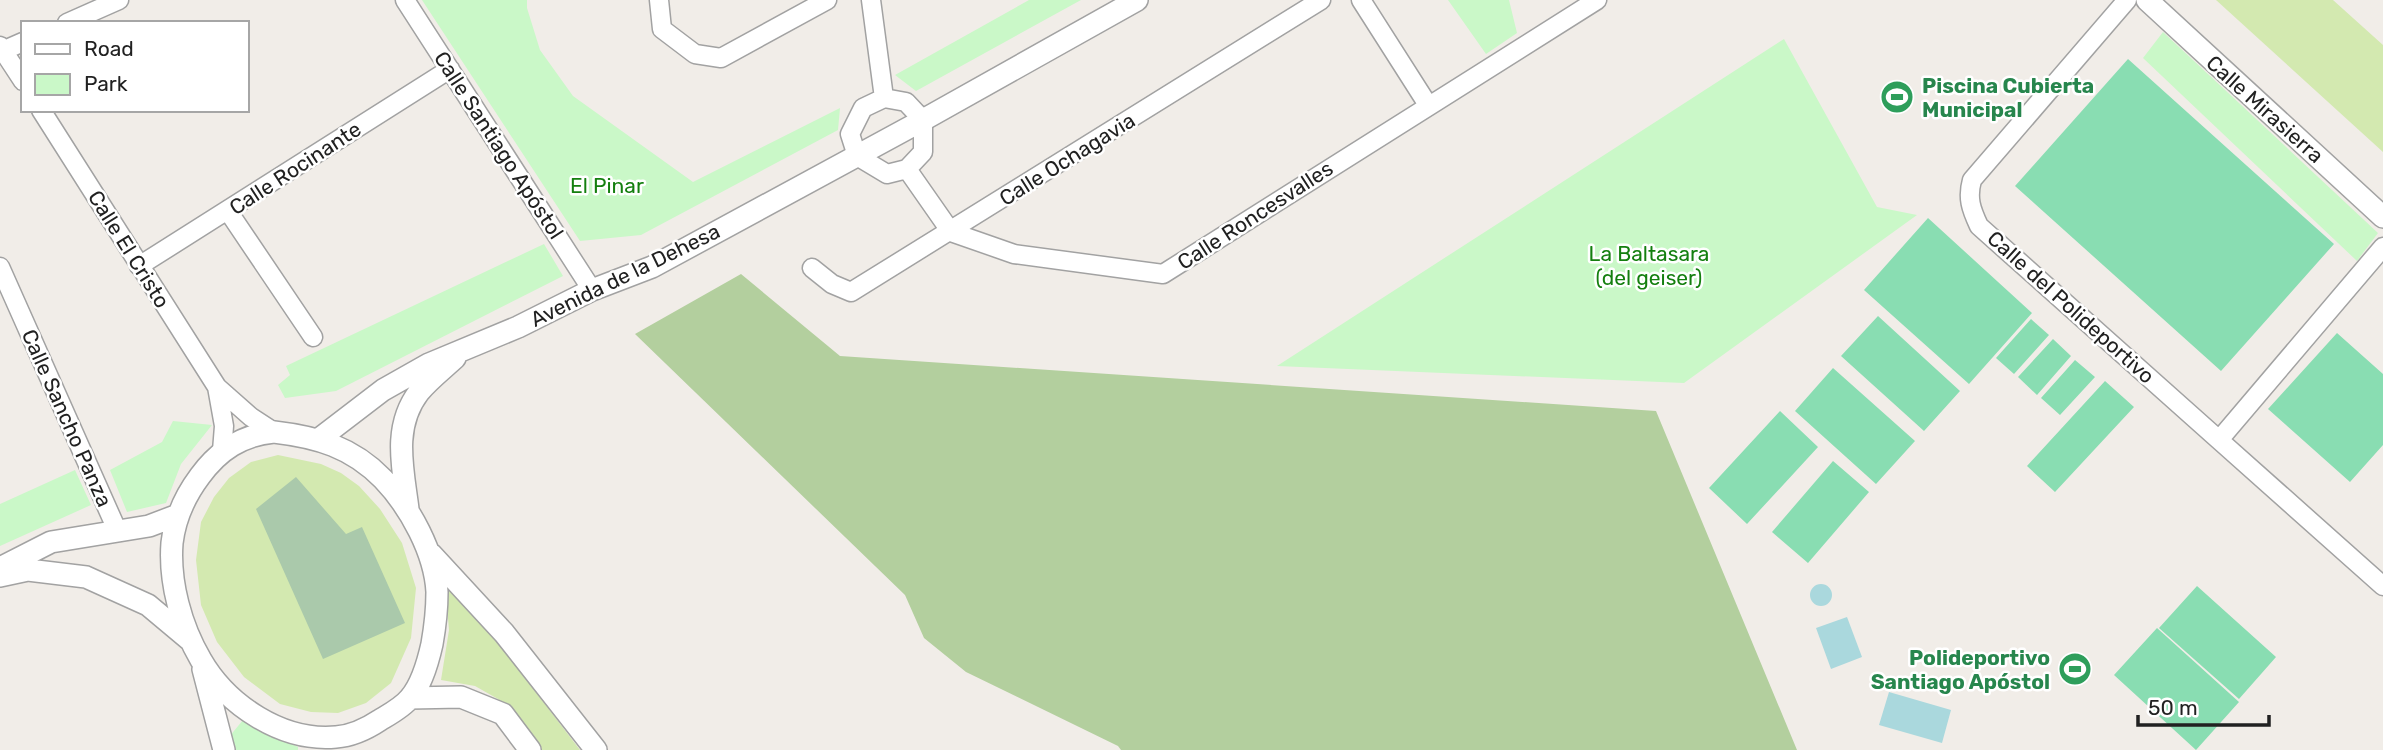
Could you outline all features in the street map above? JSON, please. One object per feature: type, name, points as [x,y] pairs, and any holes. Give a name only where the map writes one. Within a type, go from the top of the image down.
[{"type":"street","points":[[72,21],[119,0]]},
{"type":"street","name":"Calle Santiago Apóstol","points":[[405,0],[592,290]]},
{"type":"street","points":[[659,0],[662,29],[695,54],[721,58],[827,0]]},
{"type":"street","points":[[871,0],[884,98]]},
{"type":"street","name":"Avenida de la Dehesa","points":[[319,439],[383,390],[429,364],[518,327],[592,290],[652,267],[1137,0]]},
{"type":"street","name":"Calle Ochagavia","points":[[812,268],[832,284],[852,292],[1321,0]]},
{"type":"street","points":[[1361,0],[1428,105]]},
{"type":"street","name":"Calle Roncesvalles","points":[[951,232],[1014,254],[1163,274],[1597,0]]},
{"type":"street","name":"Calle del Polideportivo","points":[[2127,0],[1972,180],[1968,193],[1971,211],[1979,226],[2383,586]]},
{"type":"street","name":"Calle Mirasierra","points":[[2147,0],[2383,217]]},
{"type":"street","points":[[21,43],[1,49],[21,78]]},
{"type":"street","name":"Calle Rocinante","points":[[139,266],[450,69]]},
{"type":"street","points":[[884,98],[906,102],[923,120],[923,152],[907,169],[887,174],[857,156],[850,134],[863,108],[884,98]]},
{"type":"street","name":"Calle El Cristo","points":[[42,112],[217,387],[251,417],[274,432]]},
{"type":"street","points":[[907,169],[951,232]]},
{"type":"street","points":[[228,211],[313,337]]},
{"type":"street","points":[[2219,440],[2383,247]]},
{"type":"street","name":"Calle Sancho Panza","points":[[0,267],[117,530]]},
{"type":"street","name":"Avenida de la Dehesa","points":[[409,514],[400,449],[404,419],[419,393],[464,349]]},
{"type":"street","name":"Calle El Cristo","points":[[217,387],[224,426],[222,451]]},
{"type":"street","points":[[0,576],[28,570],[86,577],[148,605],[197,652],[220,685],[247,711],[289,732],[331,744],[380,720],[410,698],[429,658],[436,623],[437,591],[426,549],[409,514],[382,478],[361,461],[319,439],[274,432],[257,433],[222,451],[184,498],[172,541],[175,591],[197,652],[224,750]]},
{"type":"street","points":[[0,568],[51,542],[149,526],[178,515]]},
{"type":"street","points":[[426,549],[504,634],[596,750]]},
{"type":"street","points":[[410,698],[461,697],[503,714],[530,750]]},
{"type":"green space","name":"El Pinar","points":[[422,0],[527,0],[540,50],[573,96],[693,182],[840,108],[838,130],[641,235],[580,241]]},
{"type":"green space","points":[[1029,0],[1081,0],[916,91],[895,75]]},
{"type":"green space","points":[[1448,0],[1509,0],[1517,33],[1486,54]]},
{"type":"green space","points":[[2216,0],[2333,0],[2383,45],[2383,152]]},
{"type":"green space","points":[[2163,32],[2378,233],[2357,261],[2143,58]]},
{"type":"green space","name":"La Baltasara (del geiser)","points":[[1784,39],[1877,207],[1917,215],[1684,383],[1277,366]]},
{"type":"green space","points":[[2128,59],[2334,244],[2221,371],[2015,186]]},
{"type":"green space","points":[[1928,218],[2032,313],[1969,384],[1864,290]]},
{"type":"green space","points":[[544,244],[563,276],[336,391],[285,398],[278,385],[290,375],[286,366]]},
{"type":"green space","points":[[741,274],[840,356],[1656,411],[1797,750],[1121,750],[1118,746],[966,672],[924,638],[905,595],[635,334]]},
{"type":"green space","points":[[1878,316],[1960,391],[1924,431],[1841,356]]},
{"type":"green space","points":[[2031,319],[2049,335],[2014,374],[1996,358]]},
{"type":"green space","points":[[2337,333],[2383,374],[2383,445],[2350,482],[2268,409]]},
{"type":"green space","points":[[2053,339],[2071,356],[2037,395],[2018,377]]},
{"type":"green space","points":[[2075,360],[2095,377],[2060,415],[2041,398]]},
{"type":"green space","points":[[1833,368],[1915,441],[1876,484],[1795,411]]},
{"type":"green space","points":[[2105,381],[2134,407],[2055,492],[2027,466]]},
{"type":"green space","points":[[1780,411],[1818,447],[1747,524],[1709,488]]},
{"type":"green space","points":[[173,421],[212,425],[181,464],[166,503],[127,512],[110,470],[162,442]]},
{"type":"green space","points":[[278,455],[321,464],[341,473],[359,486],[380,509],[402,543],[416,588],[411,638],[391,683],[366,703],[338,713],[311,712],[280,704],[244,677],[217,642],[201,605],[196,560],[201,522],[214,497],[229,478],[251,462]]},
{"type":"green space","points":[[1833,461],[1869,492],[1808,563],[1772,532]]},
{"type":"green space","points":[[75,470],[91,505],[0,546],[0,504]]},
{"type":"green space","points":[[296,477],[346,534],[362,527],[405,623],[323,659],[256,509]]},
{"type":"green space","points":[[444,572],[580,750],[538,750],[498,699],[475,686],[441,680],[449,630]]},
{"type":"green space","points":[[2197,586],[2276,657],[2239,699],[2159,628]]},
{"type":"green space","points":[[2157,628],[2239,702],[2196,750],[2114,675]]},
{"type":"green space","points":[[243,720],[298,747],[298,750],[233,750],[229,737]]},
{"type":"water","points":[[1817,584],[1825,584],[1832,591],[1832,599],[1825,606],[1817,606],[1810,599],[1810,591]]},
{"type":"water","points":[[1847,617],[1862,657],[1831,669],[1816,628]]},
{"type":"water","points":[[1889,692],[1951,710],[1942,743],[1879,725]]},
{"type":"place","name":"Piscina Cubierta Municipal","points":[[1897,97]]},
{"type":"place","name":"Polideportivo Santiago Apóstol","points":[[2075,669]]}]
